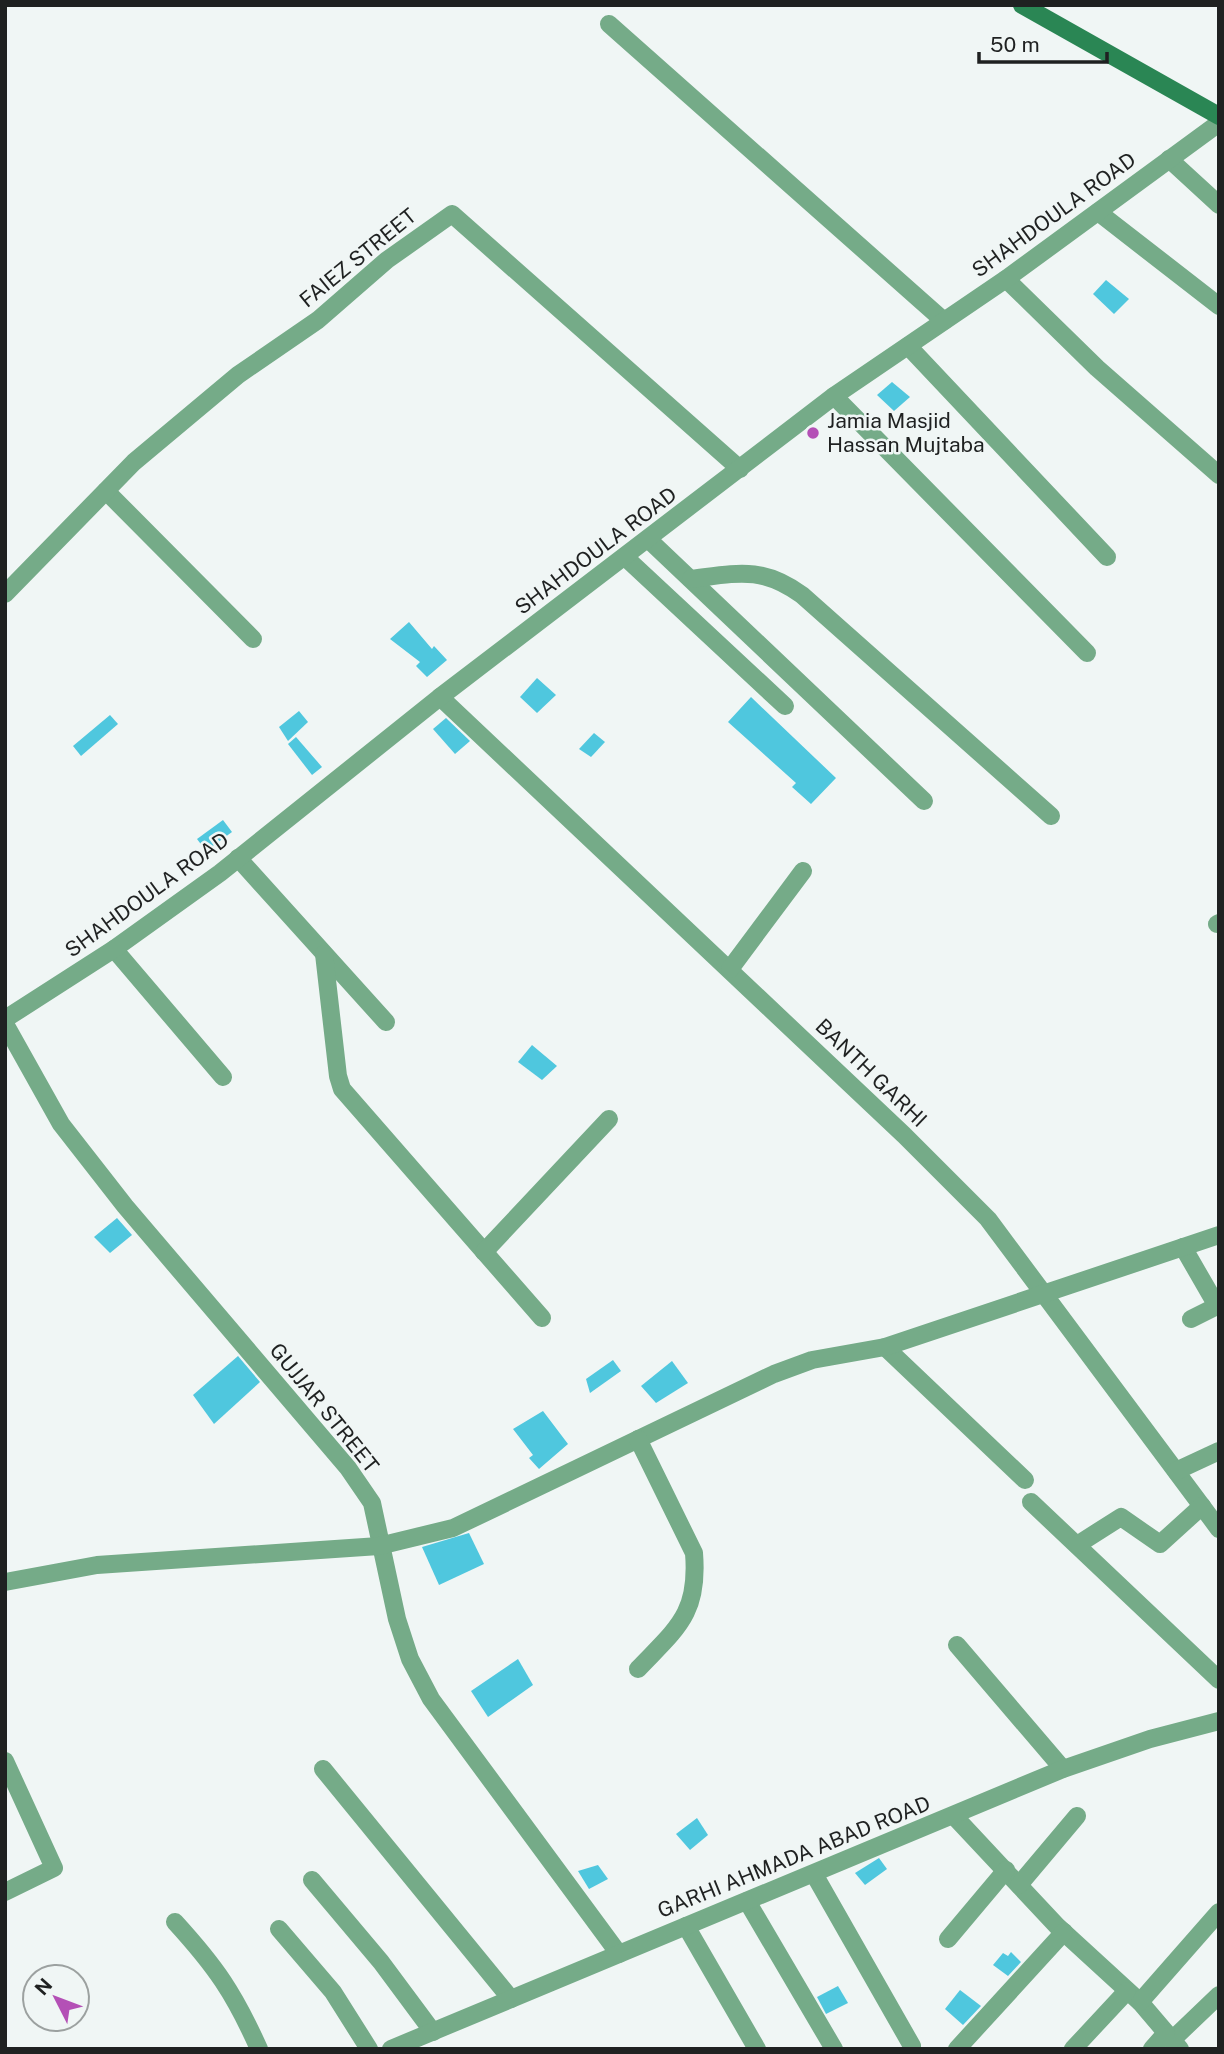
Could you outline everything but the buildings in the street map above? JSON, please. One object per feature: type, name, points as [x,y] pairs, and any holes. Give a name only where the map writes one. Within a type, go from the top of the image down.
[{"type":"main road","points":[[1021,5],[1219,116]]},
{"type":"street","points":[[609,24],[944,321]]},
{"type":"street","name":"SHAHDOULA ROAD","points":[[5,1022],[114,949],[238,858],[440,697],[626,558],[834,396],[1006,279],[1219,123]]},
{"type":"street","points":[[1169,159],[1219,205]]},
{"type":"street","points":[[1098,212],[1219,306]]},
{"type":"street","name":"FAIEZ STREET","points":[[5,594],[134,462],[238,375],[318,320],[387,260],[452,214],[740,469]]},
{"type":"street","points":[[1006,279],[1097,368],[1219,475]]},
{"type":"street","points":[[908,346],[1107,556]]},
{"type":"street","points":[[834,396],[1087,653]]},
{"type":"street","points":[[106,491],[253,639]]},
{"type":"street","points":[[649,540],[924,801]]},
{"type":"street","points":[[626,558],[785,706]]},
{"type":"street","points":[[691,579],[743,572],[781,580],[802,595],[1051,816]]},
{"type":"street","name":"BANTH GARHI","points":[[440,697],[730,969],[988,1219],[1219,1529]]},
{"type":"street","points":[[238,858],[386,1022]]},
{"type":"street","points":[[730,969],[803,871]]},
{"type":"street","points":[[114,949],[223,1077]]},
{"type":"street","points":[[324,954],[338,1076],[342,1088],[542,1318]]},
{"type":"street","name":"GUJJAR STREET","points":[[5,1022],[61,1124],[125,1206],[348,1468],[372,1503],[379,1546],[410,1659],[430,1699],[619,1954]]},
{"type":"street","points":[[484,1252],[609,1119]]},
{"type":"street","points":[[5,1581],[97,1565],[379,1546],[453,1528],[774,1374],[813,1360],[885,1347],[1219,1235]]},
{"type":"street","points":[[1183,1247],[1218,1305],[1191,1319]]},
{"type":"street","points":[[885,1347],[1026,1480]]},
{"type":"street","points":[[638,1439],[694,1553],[695,1573],[686,1617],[638,1669]]},
{"type":"street","points":[[1176,1471],[1219,1451]]},
{"type":"street","points":[[1031,1502],[1219,1680]]},
{"type":"street","points":[[1077,1545],[1121,1517],[1160,1544],[1202,1506]]},
{"type":"street","points":[[957,1645],[1063,1769]]},
{"type":"street","name":"GARHI AHMADA ABAD ROAD","points":[[394,2048],[1063,1769],[1150,1739],[1217,1724]]},
{"type":"street","points":[[5,1761],[54,1868],[5,1892]]},
{"type":"street","points":[[323,1769],[511,1999]]},
{"type":"street","points":[[954,1816],[1064,1932],[1134,1997],[1173,2041]]},
{"type":"street","points":[[1019,1885],[1077,1816]]},
{"type":"street","points":[[948,1939],[1006,1870]]},
{"type":"street","points":[[814,1874],[912,2046]]},
{"type":"street","points":[[312,1880],[381,1962],[433,2032]]},
{"type":"street","points":[[747,1901],[834,2049]]},
{"type":"street","points":[[1073,2049],[1134,1997],[1219,1912]]},
{"type":"street","points":[[175,1922],[212,1963],[237,2000],[259,2049]]},
{"type":"street","points":[[686,1926],[757,2049]]},
{"type":"street","points":[[279,1929],[333,1993],[369,2049]]},
{"type":"street","points":[[957,2049],[1064,1932]]},
{"type":"street","points":[[1152,2049],[1173,2041],[1219,1995]]},
{"type":"place","name":"Jamia Masjid Hassan Mujtaba","points":[[813,433]]}]
